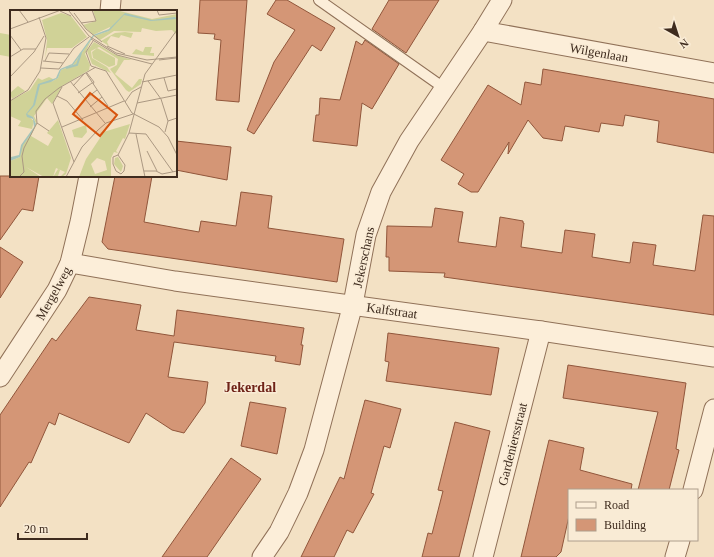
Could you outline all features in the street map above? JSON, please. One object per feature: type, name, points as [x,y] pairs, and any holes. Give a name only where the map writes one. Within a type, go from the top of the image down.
[{"type":"street","points":[[110,10],[111,0]]},
{"type":"street","name":"Jekerschans","points":[[262,557],[282,526],[298,493],[314,450],[353,304],[366,235],[381,192],[409,141],[483,32],[502,0]]},
{"type":"street","name":"Wilgenlaan","points":[[483,32],[714,73]]},
{"type":"street","name":"Mergelweg","points":[[0,377],[57,290],[70,263],[89,177]]},
{"type":"street","name":"Kalfstraat","points":[[70,263],[175,281],[353,304],[714,357]]},
{"type":"street","name":"Gardeniersstraat","points":[[483,557],[541,331]]},
{"type":"street","points":[[693,489],[714,409]]},
{"type":"street","points":[[675,557],[680,541]]},
{"type":"lane","points":[[319,0],[444,88]]},
{"type":"green space","points":[[0,33],[10,35],[10,57],[0,55]]},
{"type":"building","points":[[200,0],[247,0],[239,102],[216,100],[221,40],[214,39],[215,34],[198,33]]},
{"type":"building","points":[[276,0],[287,0],[335,28],[321,51],[312,45],[254,134],[247,130],[274,62],[295,30],[267,14]]},
{"type":"building","points":[[389,0],[439,0],[406,53],[372,29]]},
{"type":"building","points":[[365,40],[399,64],[372,109],[362,103],[357,146],[313,141],[316,115],[319,115],[320,98],[340,100],[356,41],[362,45]]},
{"type":"building","points":[[543,69],[714,99],[714,153],[657,142],[659,121],[625,115],[623,126],[601,123],[599,132],[565,126],[562,141],[543,138],[528,120],[508,154],[509,142],[478,192],[471,192],[458,184],[464,174],[441,160],[488,85],[521,105],[525,82],[541,85]]},
{"type":"building","points":[[177,141],[231,147],[227,180],[177,170]]},
{"type":"building","points":[[0,176],[39,177],[33,211],[22,209],[0,240]]},
{"type":"building","points":[[115,177],[152,177],[144,222],[199,232],[201,221],[236,226],[241,192],[272,196],[268,228],[344,239],[337,282],[108,249],[102,242]]},
{"type":"building","points":[[435,208],[463,212],[458,242],[496,247],[500,217],[523,221],[521,247],[562,253],[565,230],[595,234],[592,257],[630,263],[633,242],[656,245],[653,265],[695,271],[703,215],[714,216],[714,315],[444,277],[445,273],[389,271],[389,257],[386,257],[387,226],[432,227]]},
{"type":"building","points":[[0,247],[23,262],[0,298]]},
{"type":"building","points":[[89,297],[141,305],[136,330],[174,336],[177,310],[304,328],[300,365],[275,361],[276,356],[174,342],[168,377],[208,382],[205,403],[184,433],[172,430],[146,413],[129,443],[59,413],[55,425],[49,422],[31,463],[29,462],[0,507],[0,415],[52,338],[56,341]]},
{"type":"building","points":[[388,333],[499,348],[491,395],[386,381],[389,362],[385,361]]},
{"type":"building","points":[[568,365],[686,383],[676,449],[679,450],[669,489],[638,489],[658,412],[563,398]]},
{"type":"building","points":[[365,400],[401,409],[390,448],[384,446],[371,493],[374,494],[353,533],[347,530],[334,557],[301,557],[340,477],[344,479]]},
{"type":"building","points":[[250,402],[286,408],[277,454],[241,446]]},
{"type":"building","points":[[455,422],[490,431],[474,497],[459,557],[422,557],[428,533],[432,534],[443,491],[438,490]]},
{"type":"building","points":[[549,440],[584,448],[580,470],[632,484],[631,489],[568,489],[568,520],[561,552],[556,557],[521,557]]},
{"type":"building","points":[[231,458],[261,479],[207,557],[162,557]]},
{"type":"district","name":"Jekerdal","points":[[250,387]]}]
